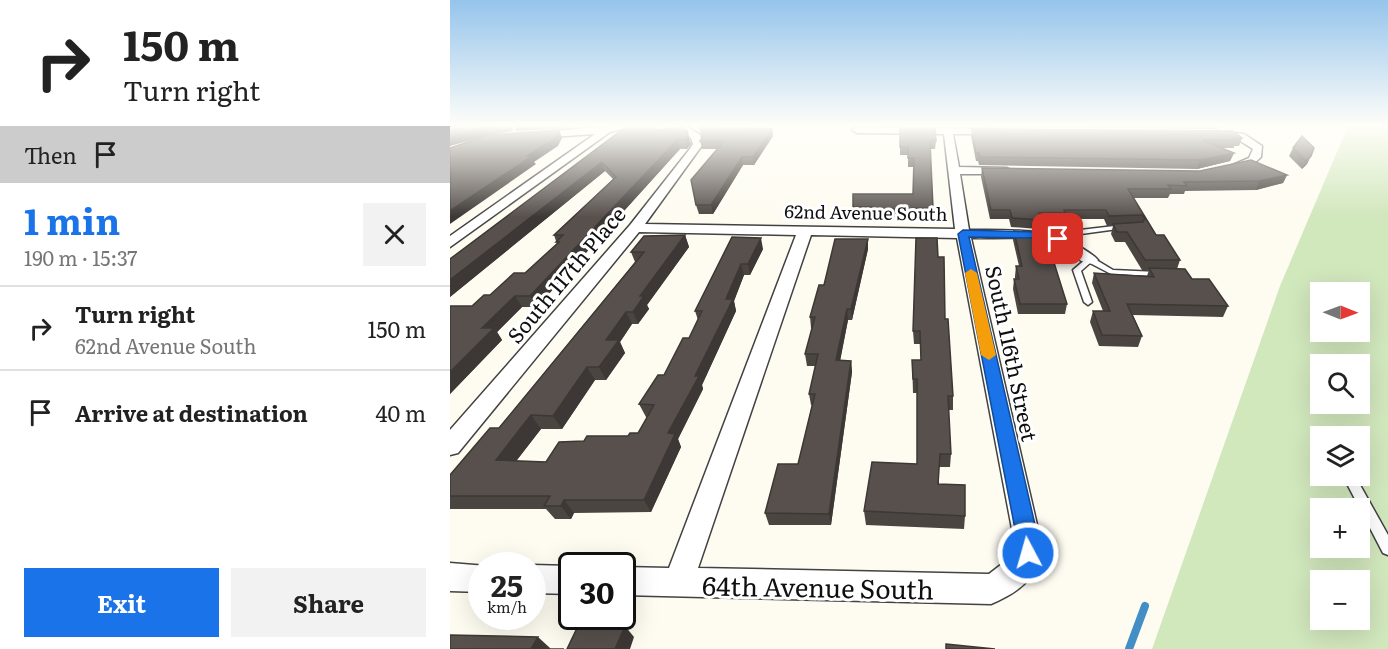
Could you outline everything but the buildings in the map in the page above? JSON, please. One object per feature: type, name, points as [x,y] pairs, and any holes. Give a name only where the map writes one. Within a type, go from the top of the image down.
[{"type":"street","points":[[450,243],[570,156]]},
{"type":"street","name":"South 117th Place","points":[[450,446],[634,228],[690,156]]},
{"type":"street","name":"South 116th Street","points":[[952,156],[963,234],[1026,529],[1028,553],[1021,568],[1011,579]]},
{"type":"street","points":[[1218,172],[1249,164],[1255,156]]},
{"type":"street","points":[[954,170],[1023,172]]},
{"type":"street","name":"62nd Avenue South","points":[[634,228],[1039,235],[1058,239],[1073,246],[1090,260]]},
{"type":"street","points":[[678,583],[805,231]]},
{"type":"street","points":[[450,577],[468,578]]},
{"type":"street","name":"64th Avenue South","points":[[636,582],[991,589],[1011,579]]},
{"type":"lane","points":[[1058,239],[1080,232],[1129,228]]},
{"type":"lane","points":[[1088,302],[1077,270],[1090,260],[1111,272],[1121,274],[1167,274]]},
{"type":"lane","points":[[1354,486],[1388,548]]},
{"type":"green space","points":[[1335,156],[1388,156],[1388,649],[1152,649],[1280,286]]},
{"type":"waterway","points":[[1129,649],[1145,606]]},
{"type":"slow traffic","points":[[971,273],[989,355]]},
{"type":"route","points":[[1028,553],[1026,529],[963,234],[1039,235],[1058,239]]}]
